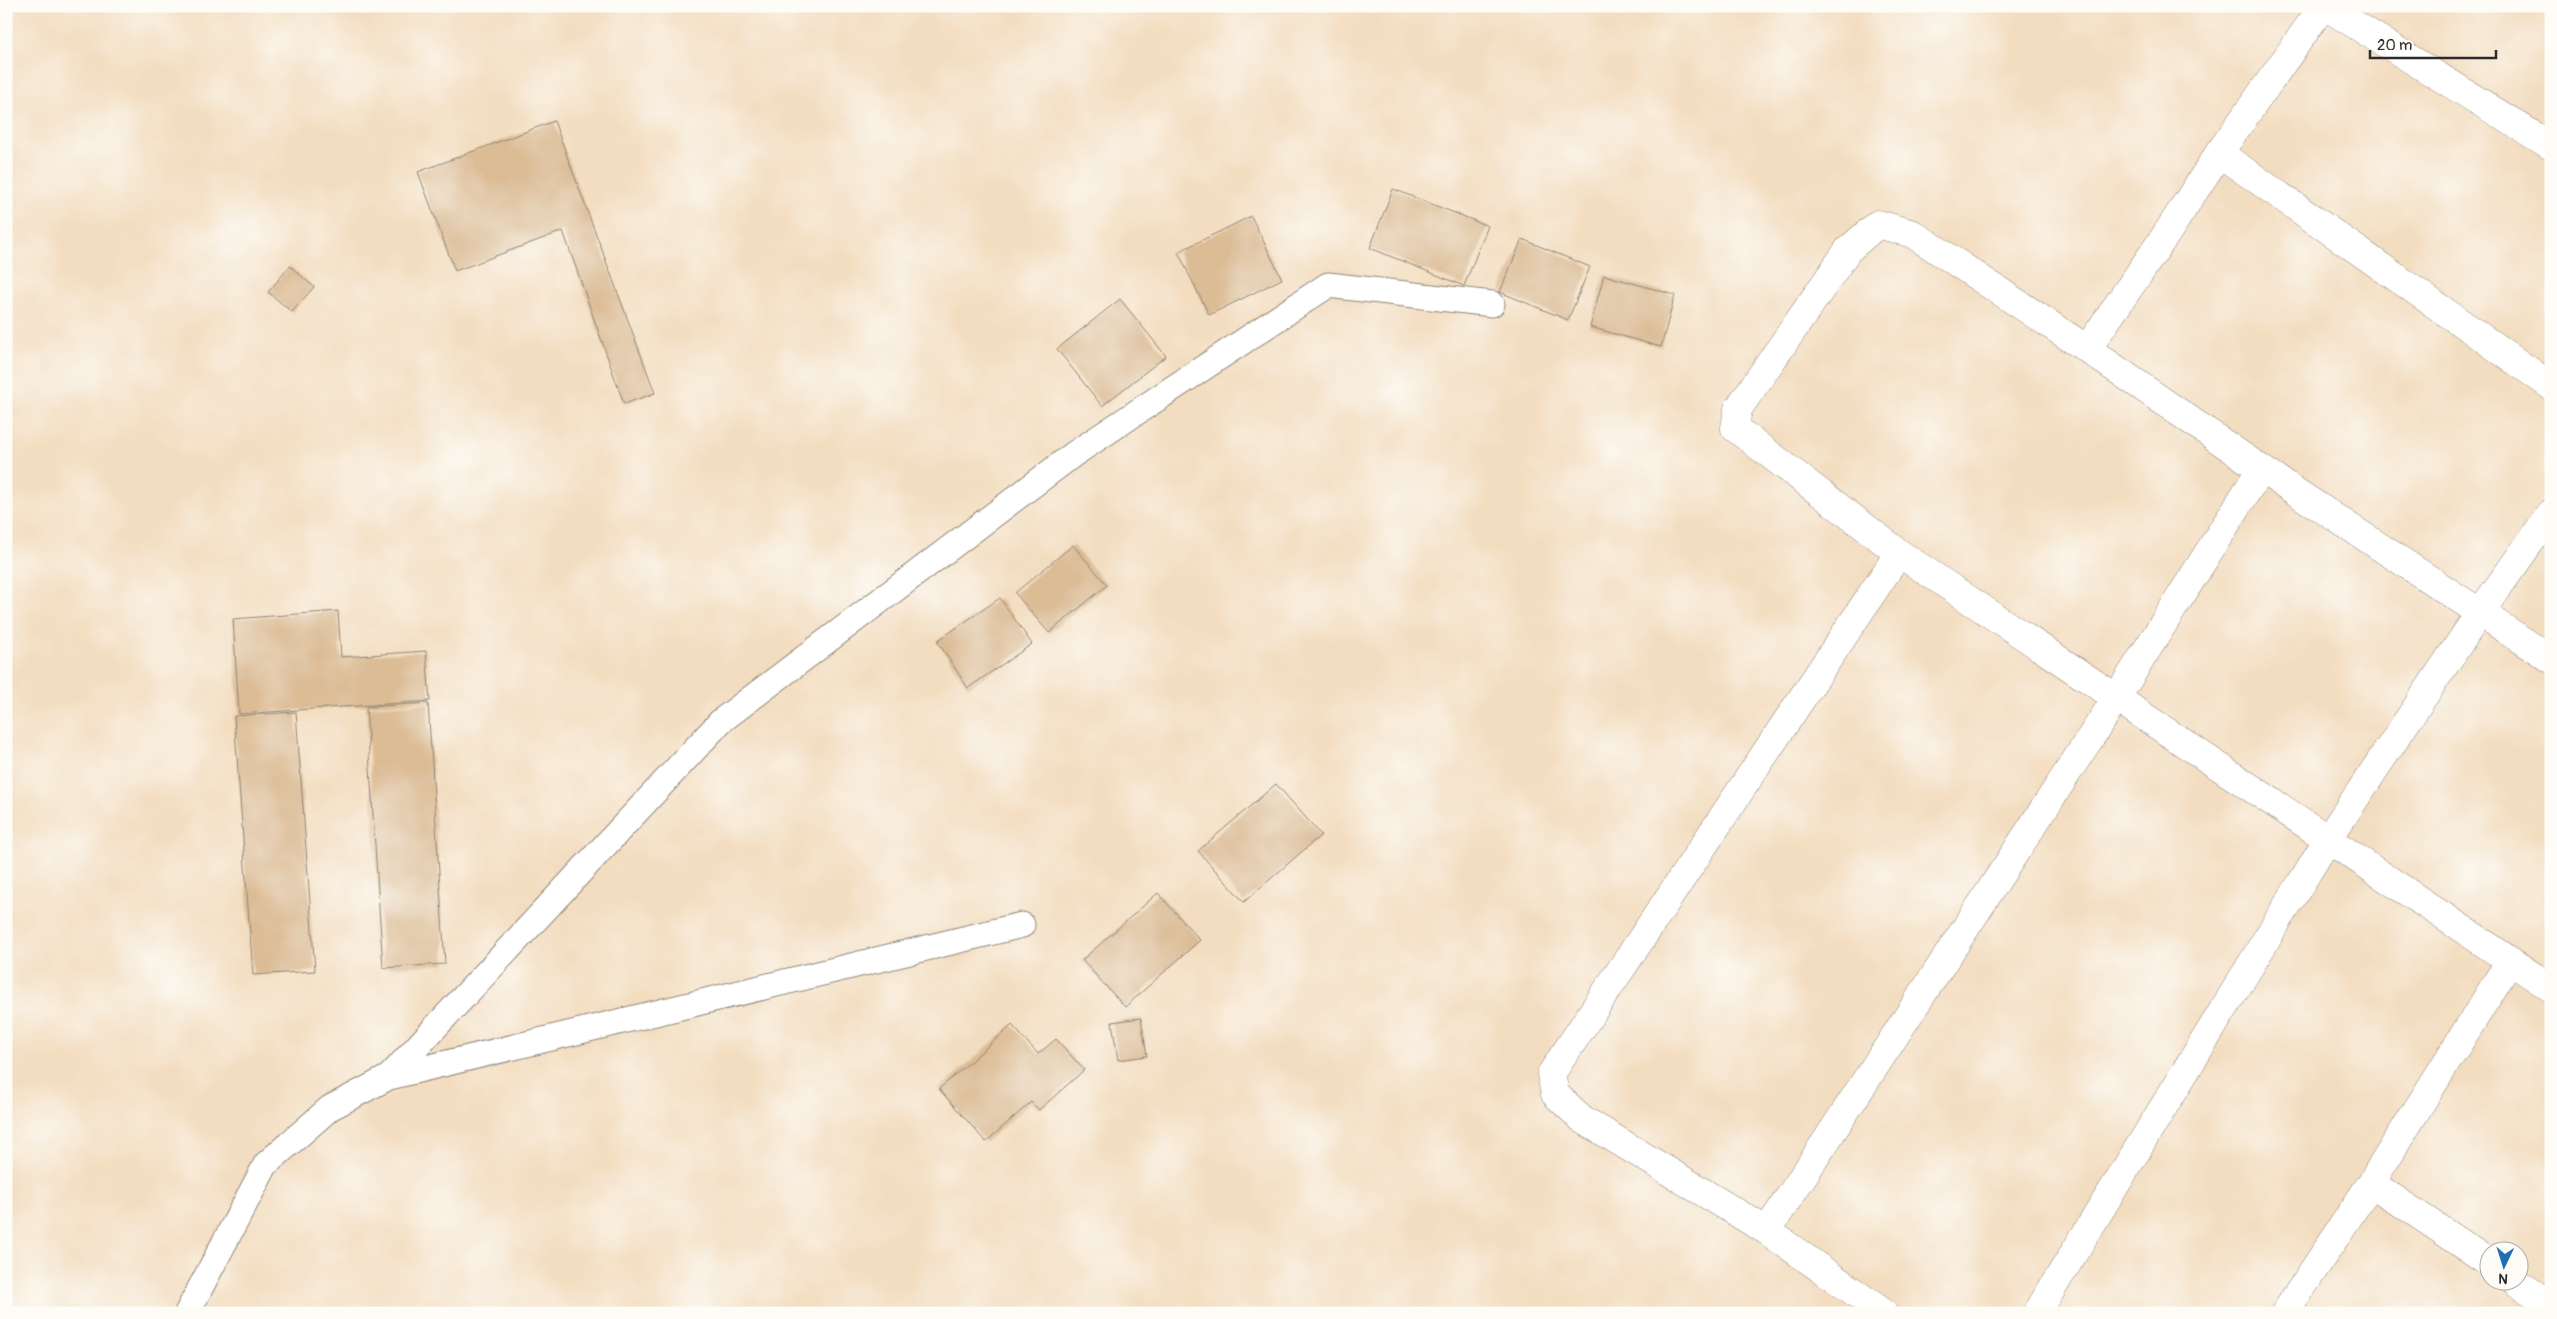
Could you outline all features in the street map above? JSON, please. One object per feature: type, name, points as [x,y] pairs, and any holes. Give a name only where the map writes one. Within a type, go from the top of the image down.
[{"type":"street","points":[[2087,349],[2167,233],[2219,152],[2324,6],[2551,146]]},
{"type":"street","points":[[2219,152],[2551,386]]},
{"type":"street","points":[[2551,659],[2479,614],[2261,469],[2087,349],[1913,234],[1878,224],[1848,250],[1738,409],[1734,428],[1899,553],[2551,988]]},
{"type":"street","points":[[1767,1231],[2117,697],[2261,469]]},
{"type":"street","points":[[2037,1313],[2328,839],[2479,614],[2551,513]]},
{"type":"street","points":[[1884,1313],[1767,1231],[1582,1119],[1555,1094],[1551,1074],[1899,553]]},
{"type":"street","points":[[2285,1313],[2371,1183],[2510,961]]},
{"type":"street","points":[[2371,1183],[2480,1257]]},
{"type":"street","points":[[2530,1291],[2551,1305]]},
{"type":"lane","points":[[389,1078],[721,721],[1074,454],[1328,285],[1492,304]]},
{"type":"lane","points":[[187,1313],[266,1164],[330,1108],[389,1078],[1022,924]]},
{"type":"building","points":[[554,121],[655,393],[624,404],[563,231],[455,271],[418,172]]},
{"type":"building","points":[[1393,189],[1488,226],[1464,286],[1370,248]]},
{"type":"building","points":[[1251,216],[1282,279],[1209,315],[1178,252]]},
{"type":"building","points":[[1522,239],[1590,267],[1568,320],[1500,292]]},
{"type":"building","points":[[290,266],[314,287],[292,312],[268,292]]},
{"type":"building","points":[[1604,275],[1675,295],[1661,347],[1590,327]]},
{"type":"building","points":[[1120,299],[1166,356],[1102,406],[1057,349]]},
{"type":"building","points":[[1073,545],[1107,585],[1049,633],[1015,593]]},
{"type":"building","points":[[1000,598],[1032,644],[968,688],[937,641]]},
{"type":"building","points":[[338,611],[341,657],[426,651],[430,701],[239,714],[233,619]]},
{"type":"building","points":[[428,703],[445,964],[383,968],[366,707]]},
{"type":"building","points":[[296,712],[315,971],[253,975],[234,716]]},
{"type":"building","points":[[1276,784],[1321,835],[1244,902],[1198,851]]},
{"type":"building","points":[[1158,893],[1200,940],[1125,1007],[1082,960]]},
{"type":"building","points":[[1141,1018],[1147,1056],[1118,1060],[1112,1022]]},
{"type":"building","points":[[1012,1025],[1038,1054],[1056,1039],[1084,1070],[1039,1110],[1031,1102],[986,1142],[939,1089]]}]
